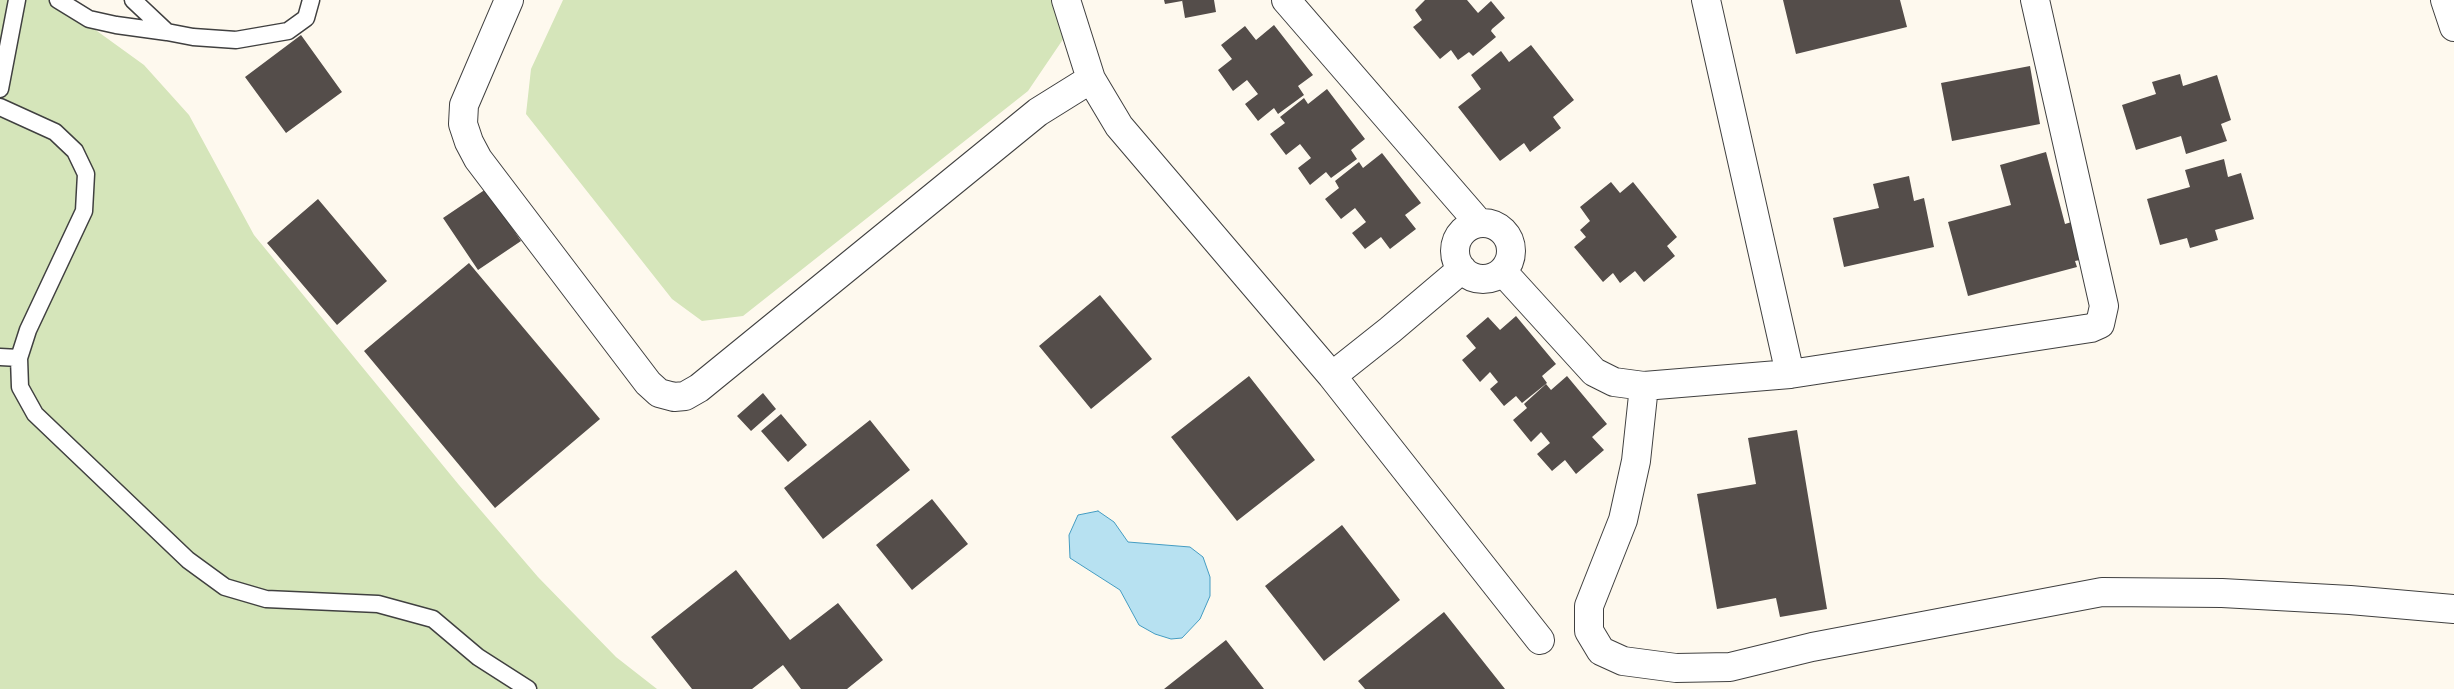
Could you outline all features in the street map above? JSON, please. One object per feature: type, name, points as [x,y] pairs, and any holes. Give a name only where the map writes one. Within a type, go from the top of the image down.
[{"type":"street","points":[[509,0],[464,105],[463,124],[469,142],[484,167],[648,383],[659,393],[674,397],[685,396],[699,388],[1038,112],[1091,80]]},
{"type":"street","points":[[1066,0],[1091,80],[1120,126],[1332,376],[1540,640]]},
{"type":"street","points":[[1286,0],[1479,223]]},
{"type":"street","points":[[1706,0],[1790,374]]},
{"type":"street","points":[[1503,272],[1594,372],[1614,382],[1644,386],[1790,374],[2091,328],[2100,324],[2104,306],[2035,0]]},
{"type":"street","points":[[1479,223],[1497,226],[1509,240],[1510,256],[1503,272],[1493,278],[1482,279],[1471,277],[1462,269],[1456,259],[1456,247],[1460,236],[1468,227],[1479,223]]},
{"type":"street","points":[[1332,376],[1462,269]]},
{"type":"street","points":[[1644,386],[1636,461],[1623,520],[1589,606],[1588,631],[1601,651],[1622,661],[1676,668],[1730,667],[1812,648],[2102,592],[2222,593],[2350,600],[2454,609]]},
{"type":"lane","points":[[0,89],[17,0]]},
{"type":"lane","points":[[58,0],[90,19],[116,25],[193,37],[236,40],[288,31],[306,18],[310,0]]},
{"type":"lane","points":[[133,0],[167,32]]},
{"type":"lane","points":[[0,107],[55,132],[75,151],[86,174],[84,211],[28,330],[19,358],[20,388],[34,414],[188,560],[225,587],[266,599],[378,604],[434,619],[478,657],[528,689]]},
{"type":"lane","points":[[0,357],[19,358]]},
{"type":"green space","points":[[0,0],[49,0],[61,5],[144,65],[189,115],[254,235],[459,485],[538,577],[616,657],[657,689],[0,689]]},
{"type":"green space","points":[[563,0],[1065,0],[1070,29],[1028,91],[743,316],[702,321],[672,299],[526,114],[531,69]]},
{"type":"water","points":[[1098,511],[1114,522],[1128,542],[1190,547],[1203,557],[1210,577],[1210,596],[1200,619],[1182,638],[1171,639],[1155,634],[1139,625],[1120,590],[1070,558],[1069,535],[1078,515]]},
{"type":"building","points":[[1164,0],[1182,0],[1182,1],[1165,4]]},
{"type":"building","points":[[1182,0],[1214,0],[1216,12],[1185,18]]},
{"type":"building","points":[[1425,0],[1467,0],[1478,13],[1491,1],[1505,18],[1491,31],[1496,37],[1473,56],[1469,52],[1458,60],[1451,50],[1440,59],[1413,27],[1422,20],[1415,10]]},
{"type":"building","points":[[1783,0],[1900,0],[1907,27],[1796,54]]},
{"type":"building","points":[[1274,25],[1313,75],[1298,86],[1304,95],[1278,114],[1274,108],[1258,121],[1245,104],[1258,94],[1247,80],[1233,91],[1218,70],[1232,59],[1221,45],[1245,26],[1256,40]]},
{"type":"building","points":[[301,35],[342,92],[286,133],[245,77]]},
{"type":"building","points":[[1531,45],[1574,100],[1553,117],[1561,128],[1530,152],[1524,143],[1500,161],[1458,107],[1481,89],[1471,75],[1501,51],[1509,62]]},
{"type":"building","points":[[2030,66],[2040,124],[1952,141],[1941,83]]},
{"type":"building","points":[[2180,74],[2183,86],[2217,75],[2231,120],[2221,124],[2227,141],[2186,154],[2181,136],[2136,150],[2122,105],[2156,94],[2152,82]]},
{"type":"building","points":[[1327,89],[1365,139],[1351,150],[1357,159],[1331,178],[1326,172],[1310,185],[1298,168],[1311,158],[1300,144],[1286,155],[1270,134],[1285,123],[1280,117],[1304,98],[1308,104]]},
{"type":"building","points":[[2046,152],[2065,224],[2075,221],[2085,259],[2075,261],[2077,267],[1968,296],[1948,222],[2011,205],[2000,165]]},
{"type":"building","points":[[1382,153],[1421,203],[1405,215],[1416,229],[1390,249],[1381,237],[1365,249],[1352,233],[1366,222],[1355,208],[1341,219],[1325,199],[1339,188],[1335,181],[1359,162],[1363,168]]},
{"type":"building","points":[[2224,159],[2228,177],[2241,173],[2254,219],[2215,230],[2218,240],[2190,248],[2187,238],[2160,245],[2147,199],[2190,187],[2185,170]]},
{"type":"building","points":[[1909,176],[1914,201],[1924,198],[1934,247],[1844,267],[1833,218],[1879,208],[1873,184]]},
{"type":"building","points":[[1611,182],[1620,193],[1633,182],[1677,237],[1667,246],[1675,256],[1644,282],[1635,271],[1620,283],[1613,273],[1603,282],[1574,247],[1586,237],[1580,230],[1590,221],[1580,207]]},
{"type":"building","points":[[486,189],[521,241],[478,270],[443,218]]},
{"type":"building","points":[[318,199],[387,281],[337,325],[267,243]]},
{"type":"building","points":[[469,263],[600,419],[495,508],[364,351]]},
{"type":"building","points":[[1100,295],[1152,359],[1091,409],[1039,346]]},
{"type":"building","points":[[1516,316],[1556,364],[1542,376],[1547,383],[1522,403],[1516,396],[1504,406],[1490,389],[1498,382],[1490,372],[1480,382],[1462,360],[1476,348],[1466,336],[1488,317],[1500,330]]},
{"type":"building","points":[[1249,376],[1315,460],[1237,521],[1171,437]]},
{"type":"building","points":[[1567,376],[1607,424],[1592,437],[1604,450],[1576,474],[1565,460],[1552,471],[1537,454],[1550,443],[1541,432],[1531,442],[1513,420],[1527,408],[1524,404],[1546,384],[1551,390]]},
{"type":"building","points":[[763,393],[776,409],[751,431],[737,416]]},
{"type":"building","points":[[781,414],[807,445],[788,462],[761,431]]},
{"type":"building","points":[[870,420],[910,470],[823,539],[784,488]]},
{"type":"building","points":[[1797,430],[1827,609],[1780,617],[1776,598],[1717,609],[1697,494],[1756,484],[1748,438]]},
{"type":"building","points":[[932,499],[968,544],[912,590],[876,545]]},
{"type":"building","points":[[1342,525],[1400,600],[1324,661],[1265,586]]},
{"type":"building","points":[[736,570],[790,640],[838,603],[883,660],[847,689],[801,689],[783,665],[752,689],[692,689],[651,637]]},
{"type":"building","points":[[1444,612],[1505,689],[1365,689],[1358,681]]},
{"type":"building","points":[[1226,640],[1264,689],[1164,689]]}]
